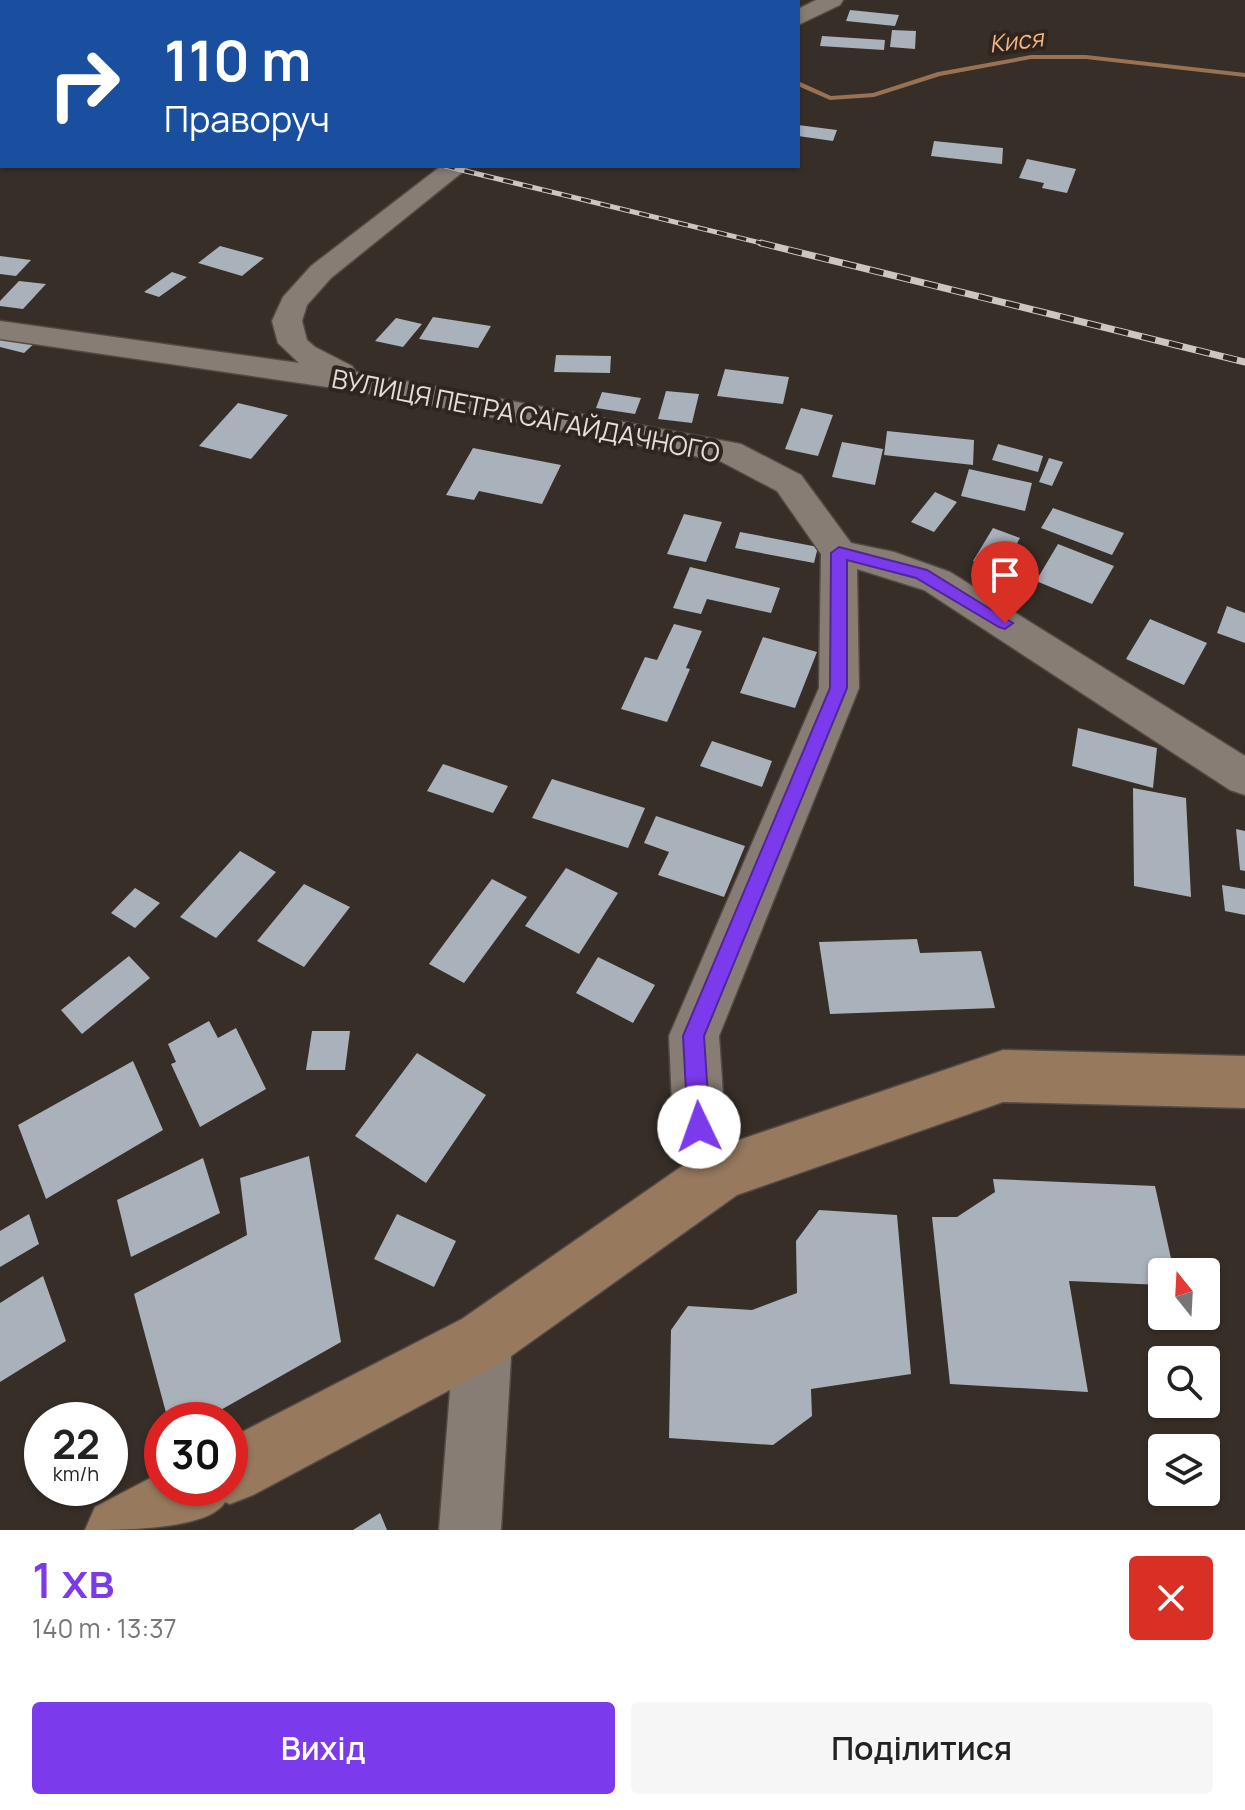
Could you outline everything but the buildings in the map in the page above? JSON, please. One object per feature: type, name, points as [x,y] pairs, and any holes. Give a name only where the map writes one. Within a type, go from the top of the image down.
[{"type":"street","points":[[800,17],[832,0]]},
{"type":"street","points":[[361,382],[315,361],[298,349],[287,330],[289,311],[298,295],[321,272],[454,168]]},
{"type":"street","name":"ВУЛИЦЯ ПЕТРА САГАЙДАЧНОГО","points":[[0,330],[361,382],[729,452],[789,483],[839,553]]},
{"type":"street","points":[[721,1173],[699,1127],[694,1036],[839,688],[839,553],[891,564],[937,581],[1245,778]]},
{"type":"street","points":[[248,1463],[483,1340],[721,1173],[1003,1076],[1245,1082]]},
{"type":"street","points":[[470,1530],[483,1340]]},
{"type":"street","points":[[118,1530],[164,1506]]},
{"type":"waterway","name":"Кися","points":[[800,84],[830,98],[874,95],[938,74],[1031,57],[1086,57],[1245,75]]},
{"type":"railway","points":[[453,168],[769,245]]},
{"type":"railway","points":[[761,243],[1245,362]]},
{"type":"route","points":[[699,1127],[694,1036],[839,688],[839,553],[881,561],[921,574],[1005,623]]}]
